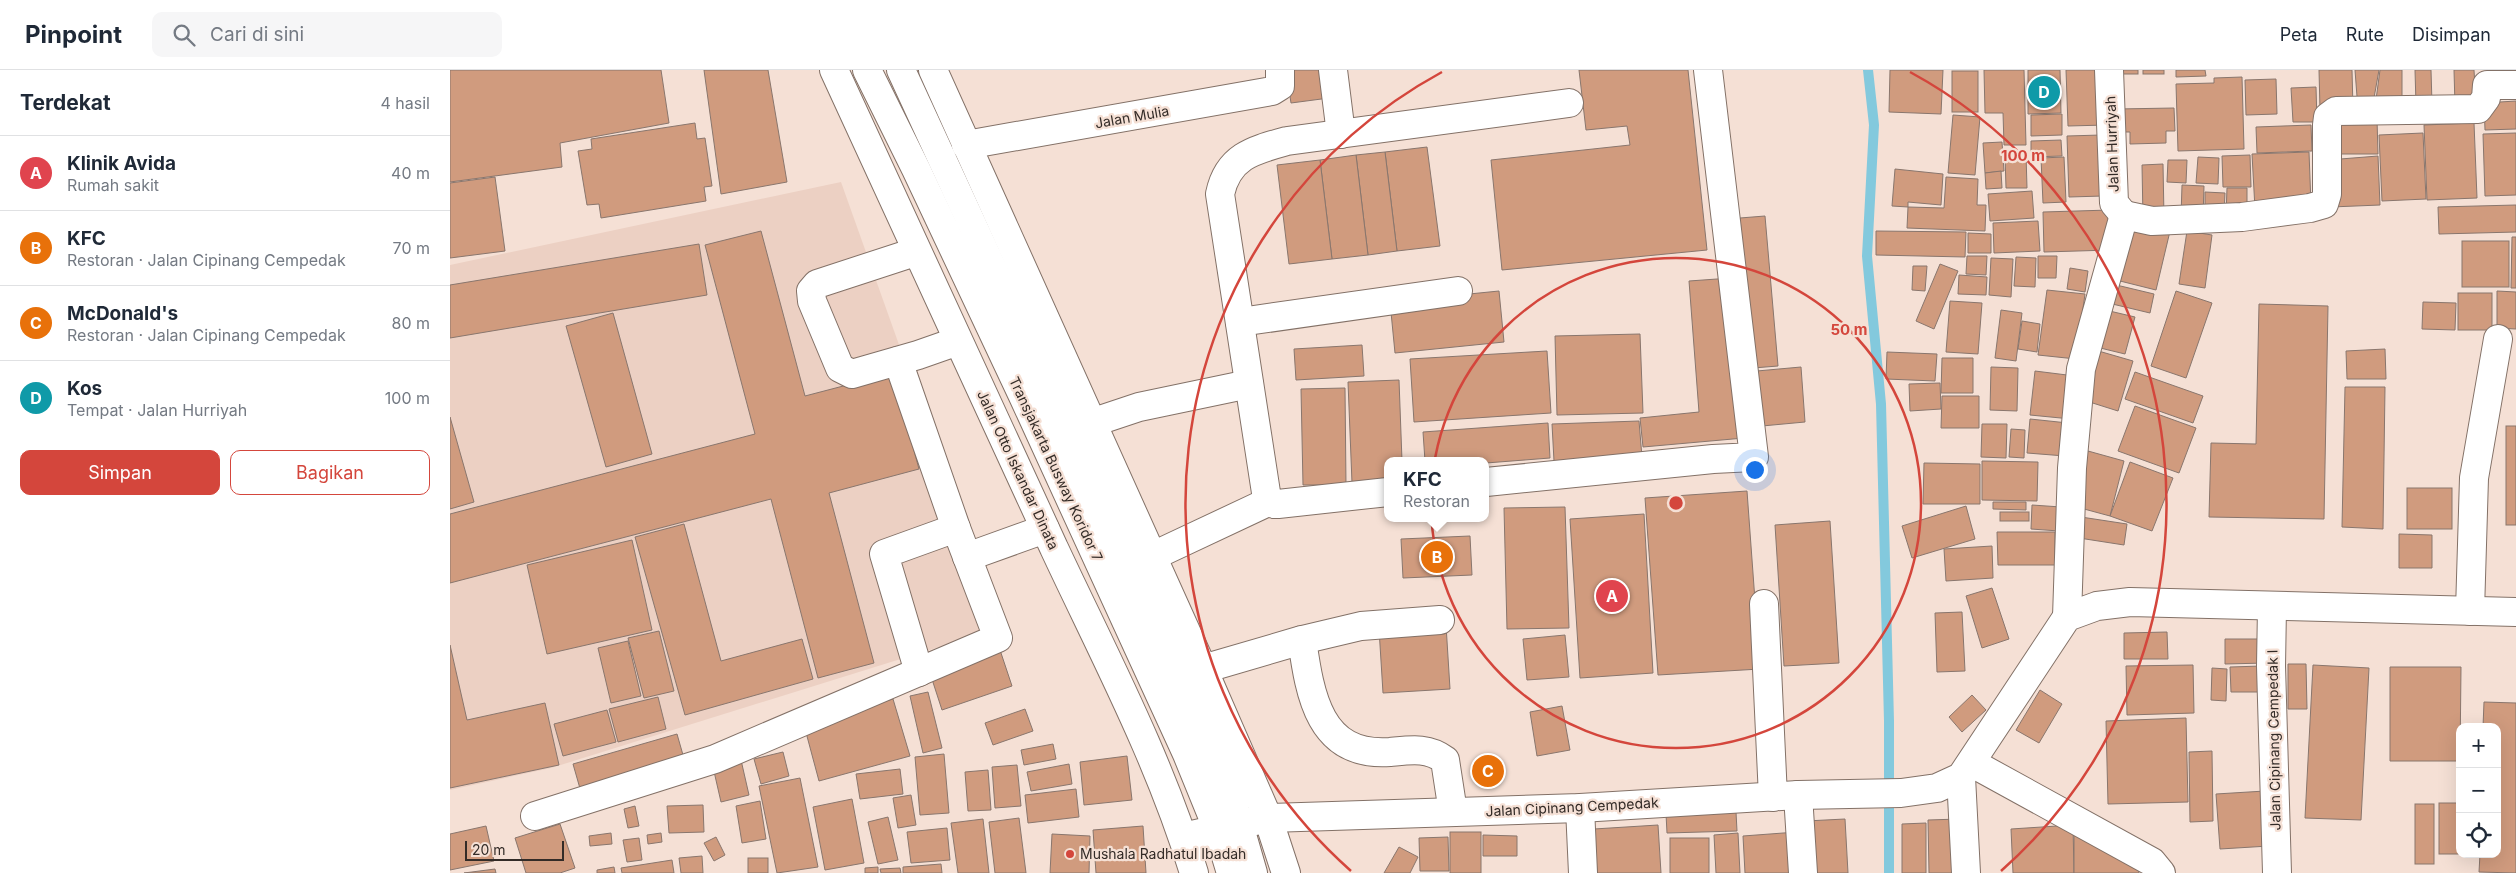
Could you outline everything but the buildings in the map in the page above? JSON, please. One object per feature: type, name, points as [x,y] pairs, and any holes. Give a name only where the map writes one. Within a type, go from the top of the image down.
[{"type":"street","name":"Jalan Otto Iskandar Dinata","points":[[834,70],[915,252],[1139,727],[1183,837],[1194,873]]},
{"type":"street","name":"Transjakarta Busway Koridor 7","points":[[867,70],[916,169],[1027,405],[1187,754],[1254,873]]},
{"type":"street","name":"Transjakarta Busway Koridor 7","points":[[901,70],[1127,560],[1230,793],[1231,873]]},
{"type":"street","points":[[933,70],[966,146],[1094,422],[1203,669],[1268,818],[1286,873]]},
{"type":"street","name":"Jalan Mulia","points":[[966,146],[1272,91],[1280,86],[1280,70]]},
{"type":"street","points":[[1334,70],[1341,134]]},
{"type":"street","points":[[1489,482],[1754,457],[1708,70]]},
{"type":"street","name":"Jalan Hurriyah","points":[[2109,70],[2114,203],[2124,215]]},
{"type":"street","points":[[1966,873],[1966,770],[2067,617],[2072,468],[2081,369],[2124,215],[2152,221],[2242,217],[2310,208],[2324,204],[2327,194],[2328,117],[2336,111],[2478,108],[2486,98],[2486,77],[2516,85]]},
{"type":"street","points":[[1270,501],[1249,384],[1220,194],[1223,180],[1230,167],[1241,158],[1262,148],[1288,141],[1569,103]]},
{"type":"street","points":[[915,252],[817,284],[811,291],[812,301],[840,368],[852,374],[958,341]]},
{"type":"street","points":[[1240,322],[1458,291]]},
{"type":"street","points":[[2470,611],[2474,478],[2498,339]]},
{"type":"street","points":[[535,816],[715,759],[998,638],[956,528],[898,361]]},
{"type":"street","points":[[1094,422],[1139,407],[1249,384]]},
{"type":"street","points":[[1153,556],[1270,501],[1278,504],[1384,492]]},
{"type":"street","points":[[919,672],[884,554],[956,528]]},
{"type":"street","points":[[967,557],[1045,528]]},
{"type":"street","points":[[2067,617],[2096,606],[2130,602],[2516,612]]},
{"type":"street","points":[[1764,604],[1786,796],[1803,873]]},
{"type":"street","name":"Jalan Cipinang Cempedak I","points":[[2272,607],[2271,666],[2277,873]]},
{"type":"street","points":[[1203,669],[1302,640],[1361,626],[1440,620]]},
{"type":"street","points":[[1302,640],[1309,686],[1316,709],[1334,734],[1349,746],[1374,753],[1423,749],[1435,753],[1445,760],[1452,812]]},
{"type":"street","points":[[1966,770],[2152,862],[2161,873]]},
{"type":"street","name":"Jalan Cipinang Cempedak","points":[[1183,837],[1268,818],[1580,808],[1827,794],[1901,793],[1937,788],[1966,770]]},
{"type":"street","points":[[1580,808],[1583,873]]},
{"type":"shaded area","points":[[841,182],[1000,628],[551,768],[450,790],[450,265]]},
{"type":"waterway","points":[[1868,70],[1874,125],[1867,256],[1881,404],[1889,721],[1889,873]]},
{"type":"place","name":"Kos","points":[[2044,92]]},
{"type":"place","name":"KFC","points":[[1437,557]]},
{"type":"place","name":"Klinik Avida","points":[[1612,596]]},
{"type":"place","name":"McDonald's","points":[[1488,771]]},
{"type":"place","name":"Mushala Radhatul Ibadah","points":[[1070,854]]}]
